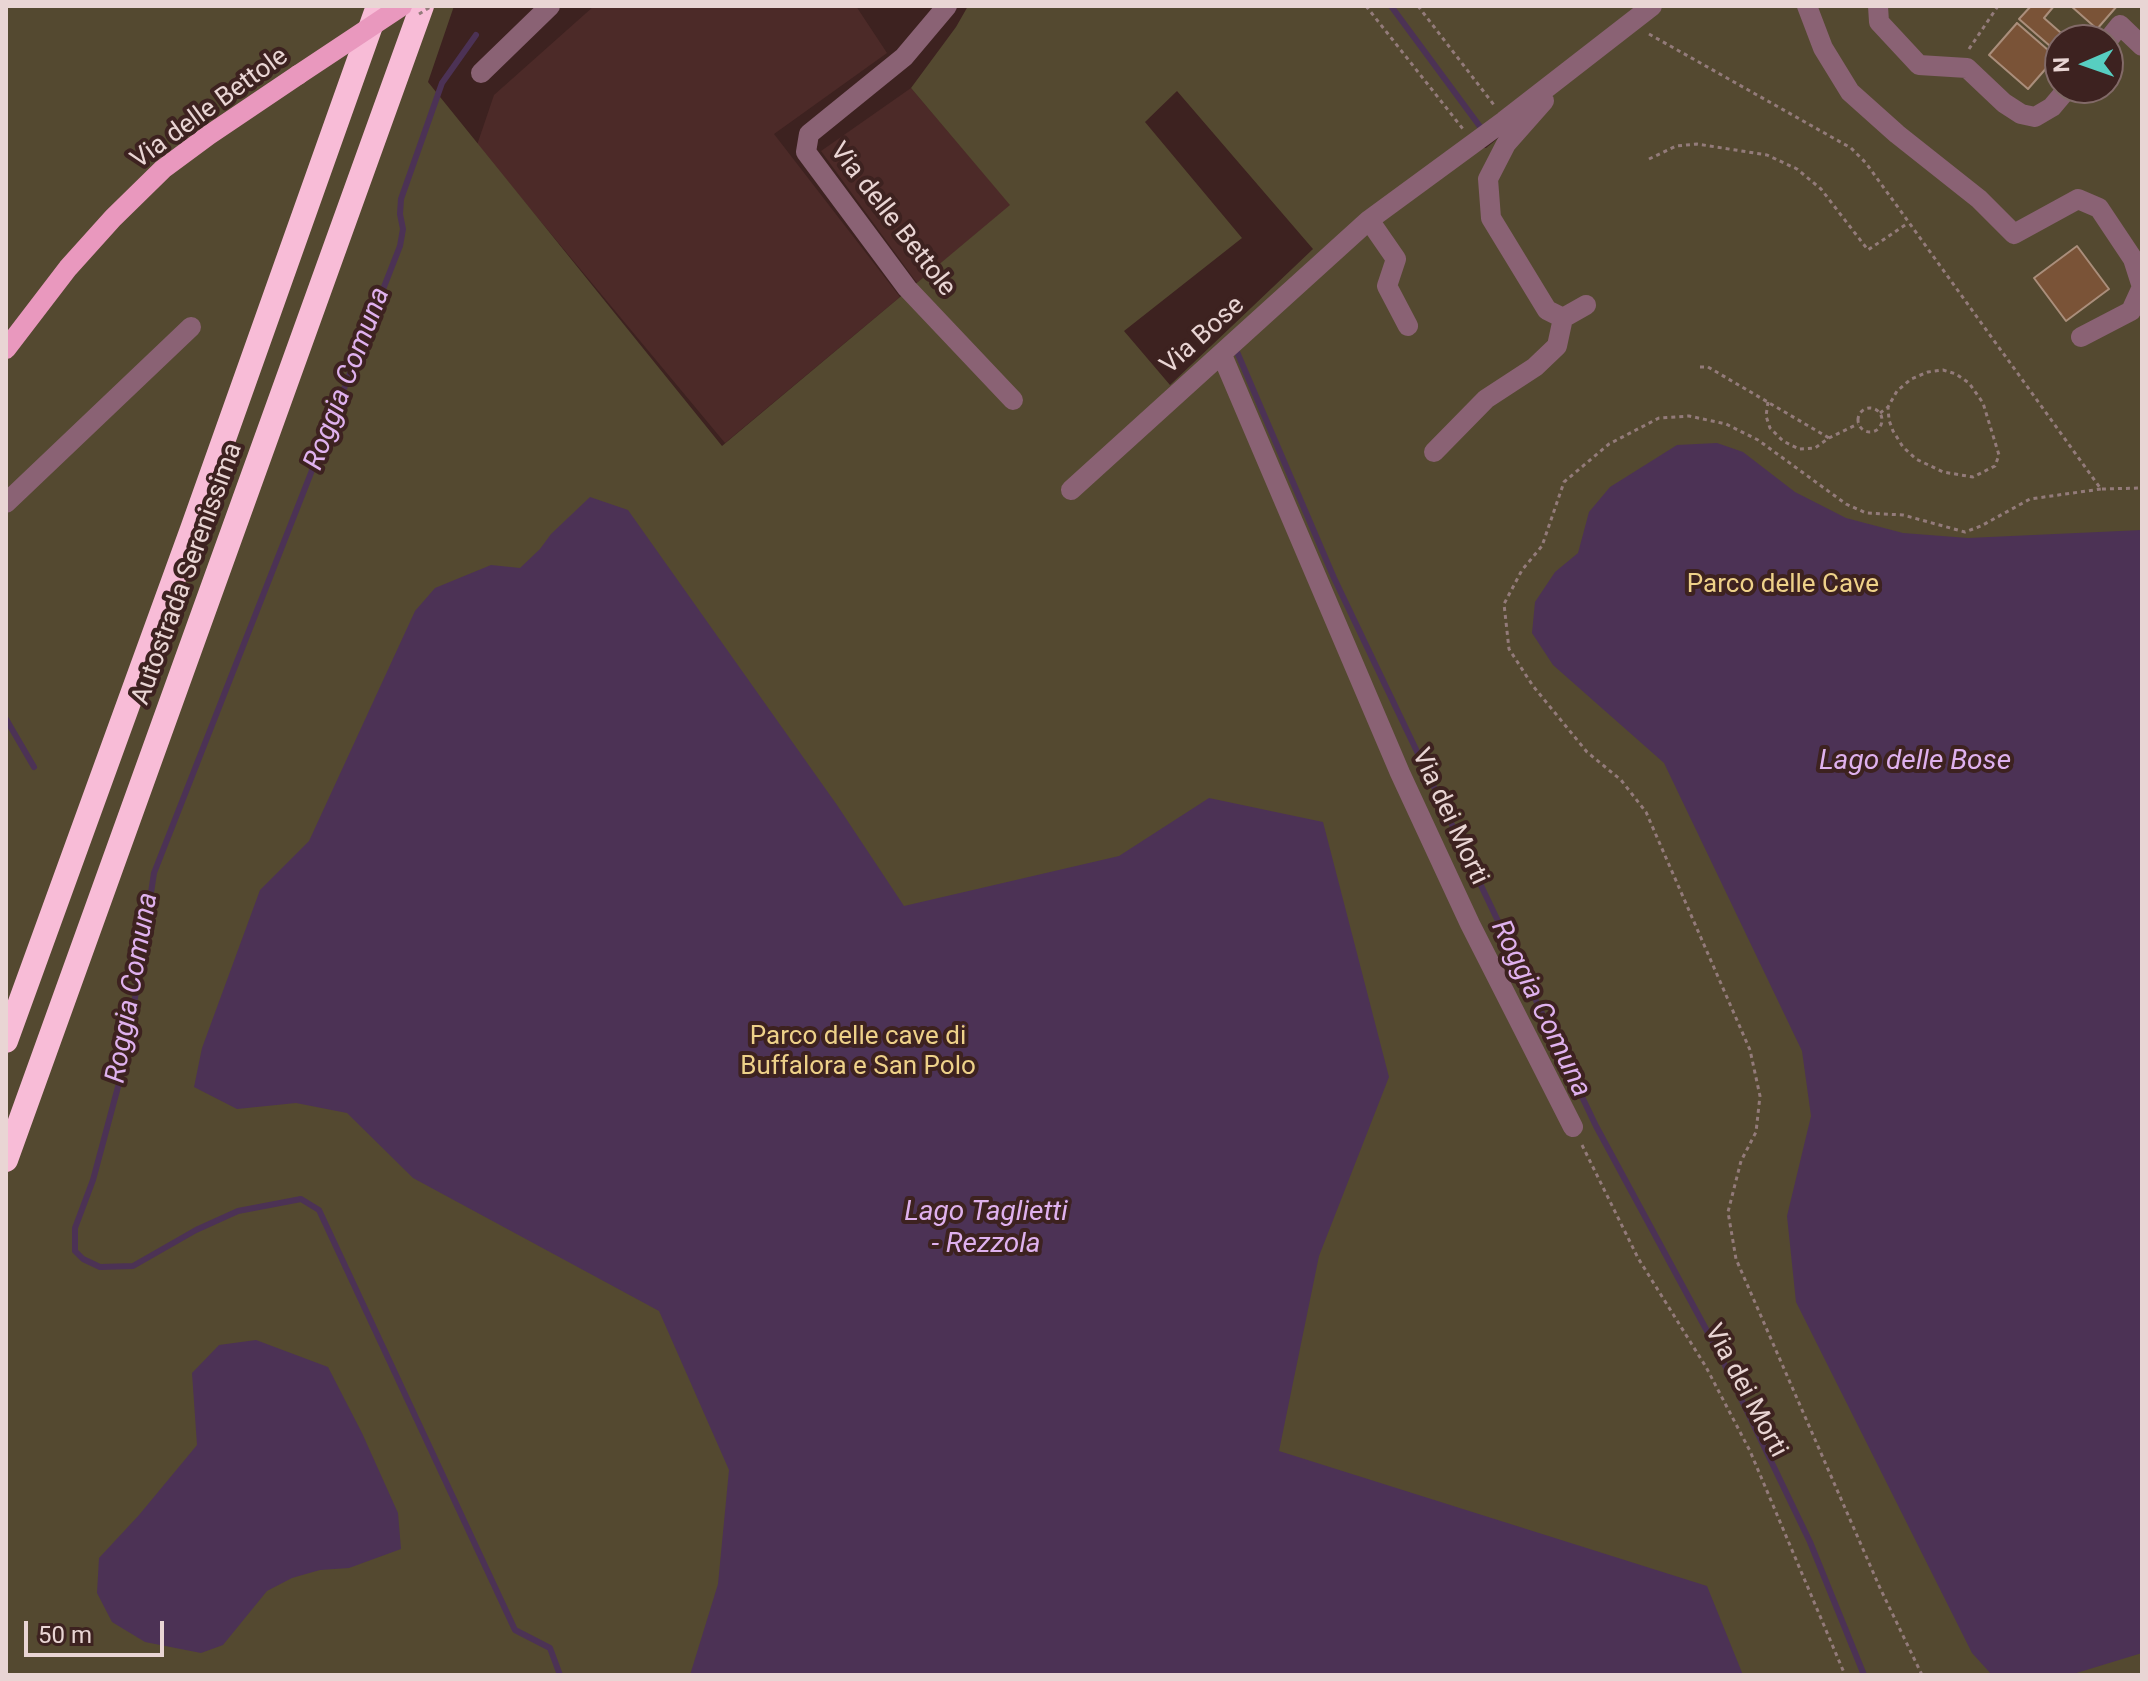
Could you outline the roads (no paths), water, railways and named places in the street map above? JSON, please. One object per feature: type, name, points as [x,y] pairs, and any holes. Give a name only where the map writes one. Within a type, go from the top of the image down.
[{"type":"highway","name":"Autostrada Serenissima","points":[[6,1041],[198,514],[378,6]]},
{"type":"highway","name":"Autostrada Serenissima","points":[[6,1160],[422,6]]},
{"type":"main road","name":"Via delle Bettole","points":[[9,337],[95,238],[163,169],[402,6]]},
{"type":"street","points":[[481,73],[550,6]]},
{"type":"street","name":"Via delle Bettole","points":[[947,6],[904,57],[809,134],[806,152],[907,288],[1013,400]]},
{"type":"street","name":"Via Bose","points":[[1071,490],[1369,220],[1504,121],[1652,6]]},
{"type":"street","points":[[1807,6],[1823,48],[1850,92],[1979,199],[2014,234],[2078,199],[2099,208],[2133,259],[2142,287],[2131,311],[2081,337]]},
{"type":"street","points":[[1878,6],[1879,22],[1919,65],[1967,68],[2004,103],[2021,114],[2035,117],[2055,104]]},
{"type":"street","points":[[2124,29],[2142,46]]},
{"type":"street","points":[[1563,318],[1547,310],[1491,218],[1488,179],[1506,144],[1575,66]]},
{"type":"street","points":[[1369,220],[1396,259],[1387,286],[1408,326]]},
{"type":"street","points":[[1434,452],[1486,399],[1535,367],[1557,346],[1563,318],[1586,305]]},
{"type":"street","points":[[6,503],[191,327]]},
{"type":"street","name":"Via dei Morti","points":[[1222,355],[1400,773],[1470,924],[1573,1127]]},
{"type":"water","name":"Lago delle Bose","points":[[1717,443],[1743,452],[1795,492],[1846,518],[1903,533],[1968,538],[2142,530],[2142,1653],[2070,1675],[1992,1675],[1972,1653],[1796,1302],[1787,1216],[1811,1116],[1802,1051],[1664,763],[1553,665],[1532,633],[1535,602],[1555,572],[1578,553],[1589,512],[1610,487],[1677,445]]},
{"type":"water","name":"Lago Taglietti - Rezzola","points":[[590,497],[628,510],[837,805],[904,906],[1119,856],[1209,798],[1323,822],[1389,1077],[1319,1256],[1279,1451],[1707,1586],[1743,1675],[690,1675],[718,1584],[729,1470],[659,1311],[413,1178],[347,1113],[296,1103],[237,1109],[194,1087],[202,1048],[260,890],[309,841],[415,611],[435,588],[491,565],[520,568]]},
{"type":"water","points":[[256,1340],[328,1367],[398,1513],[401,1549],[349,1568],[320,1570],[292,1578],[267,1591],[223,1645],[201,1653],[145,1642],[112,1622],[97,1593],[99,1558],[197,1445],[192,1373],[219,1345]]},
{"type":"waterway","name":"Roggia Comuna","points":[[1391,6],[1484,132]]},
{"type":"waterway","name":"Roggia Comuna","points":[[476,35],[442,83],[401,199],[403,229],[400,246],[154,873],[126,1057],[93,1180],[75,1228],[75,1251],[83,1259],[100,1267],[133,1266],[196,1230],[238,1211],[301,1199],[319,1210],[515,1630],[550,1648],[560,1675]]},
{"type":"waterway","name":"Roggia Comuna","points":[[1234,345],[1334,578],[1596,1126],[1720,1355],[1810,1542],[1864,1675]]},
{"type":"waterway","name":"Roggia Comuna","points":[[6,719],[34,767]]},
{"type":"park label","name":"Parco delle Cave","points":[[1783,585]]},
{"type":"park label","name":"Parco delle cave di Buffalora e San Polo","points":[[858,1052]]}]
